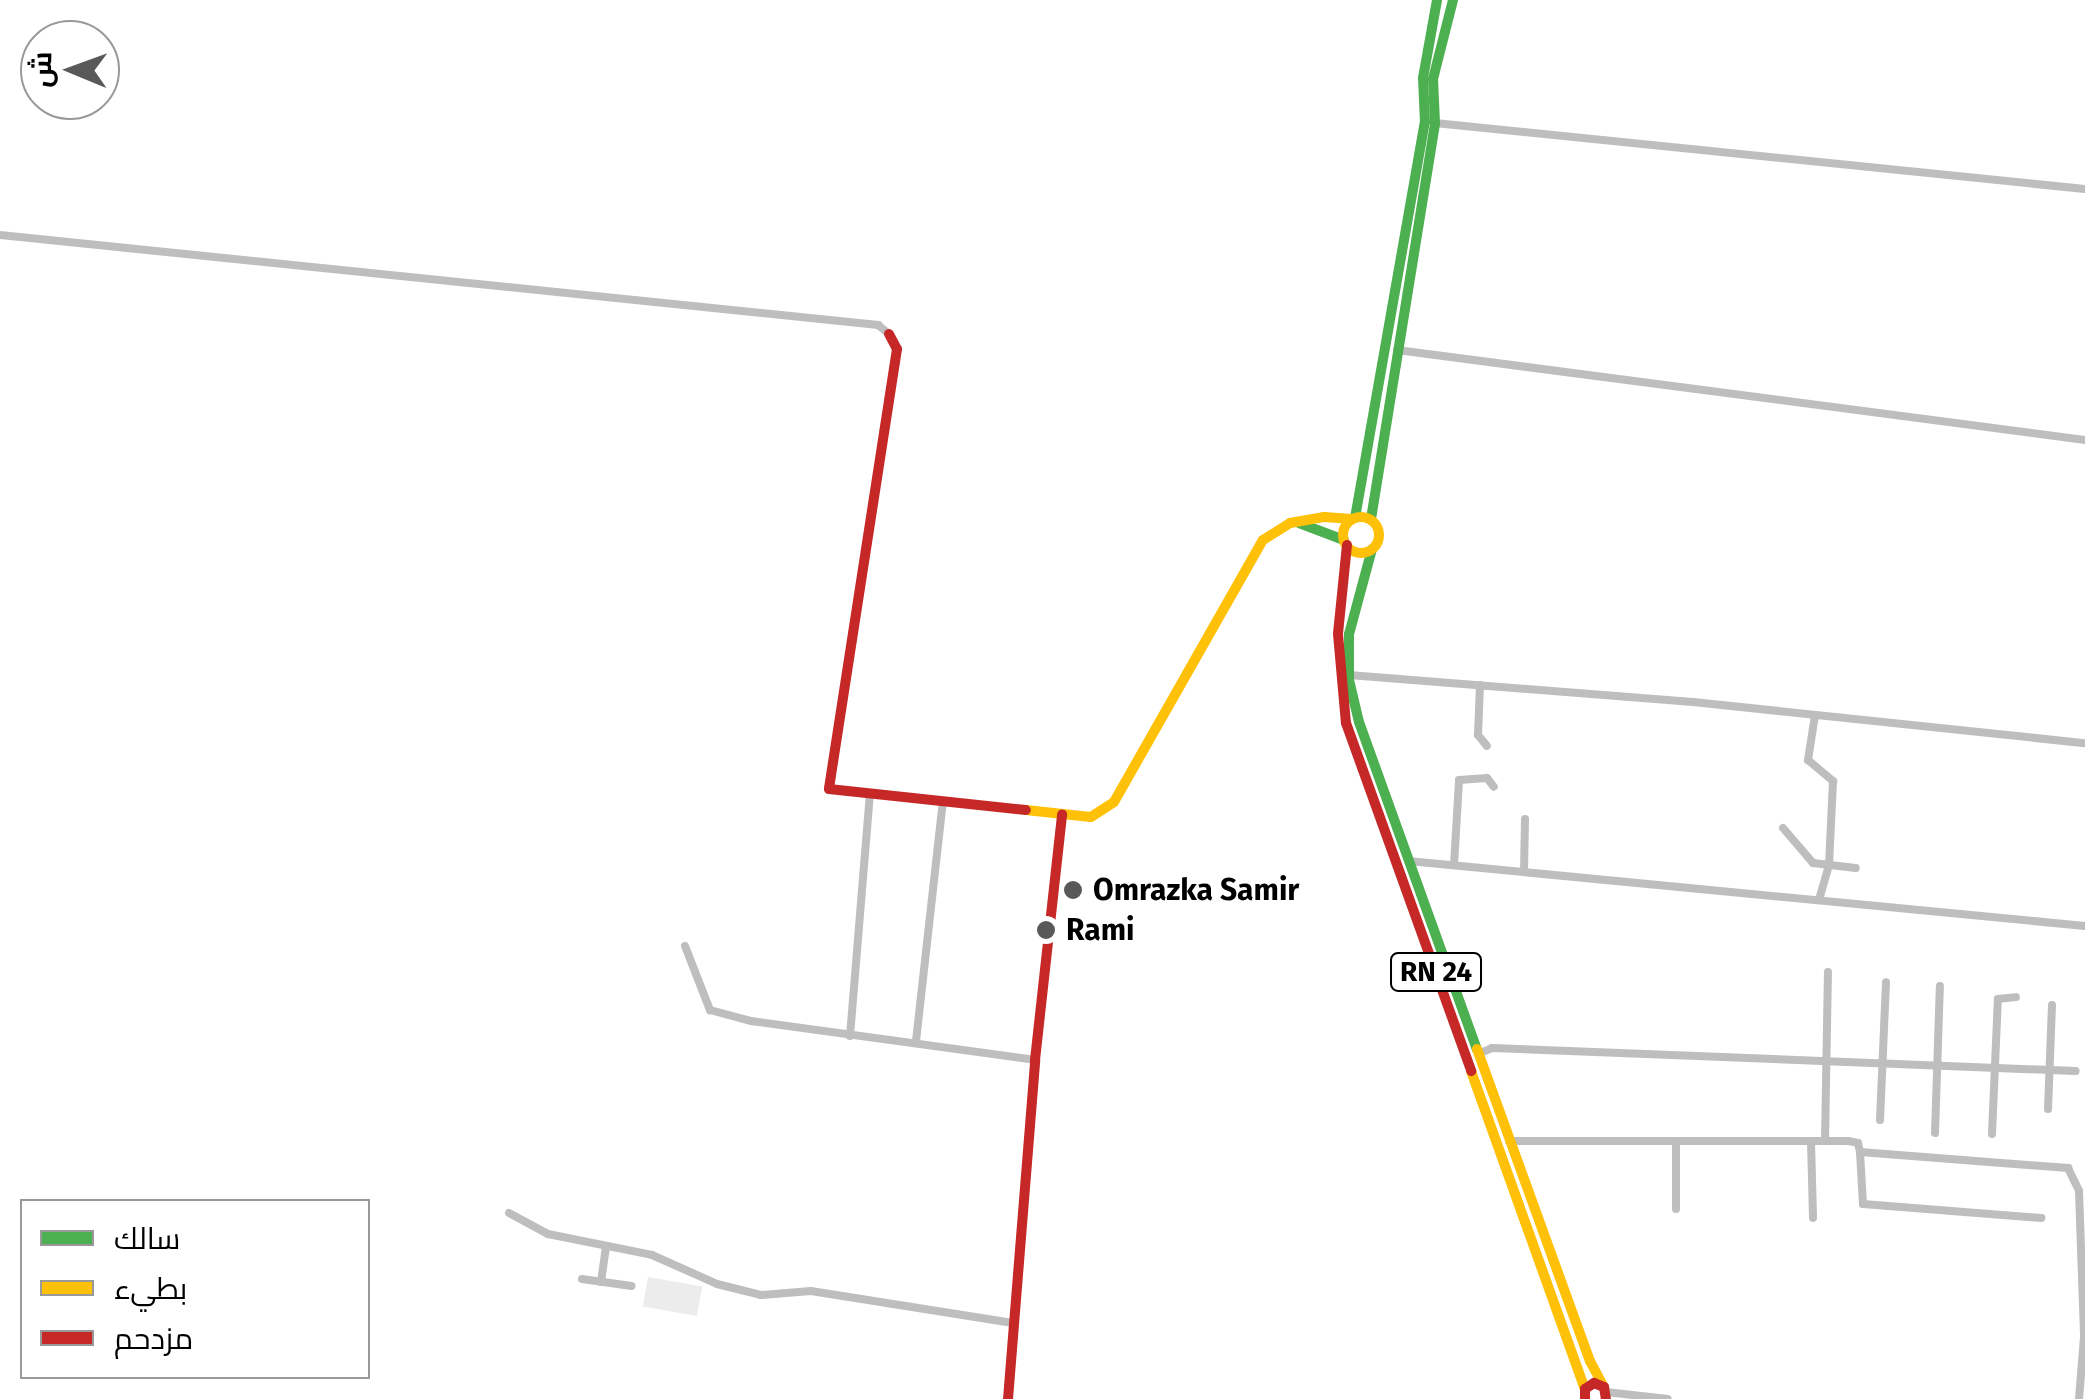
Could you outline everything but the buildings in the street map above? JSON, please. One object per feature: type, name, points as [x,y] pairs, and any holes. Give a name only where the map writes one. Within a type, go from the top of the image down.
[{"type":"main road","points":[[1345,543],[1344,528],[1353,518],[1425,122],[1423,78],[1437,0]]},
{"type":"main road","points":[[1298,522],[1358,552],[1372,549],[1379,534],[1371,519],[1435,122],[1433,79],[1453,0]]},
{"type":"main road","points":[[890,334],[896,349],[829,789],[1091,817],[1114,802],[1250,557],[1275,529],[1324,517],[1371,519]]},
{"type":"main road","name":"RN 24","points":[[1345,543],[1338,634],[1346,723],[1585,1394]]},
{"type":"main road","name":"RN 24","points":[[1372,549],[1351,621],[1349,675],[1364,742],[1590,1361],[1606,1395]]},
{"type":"main road","points":[[1008,1399],[1035,1060],[1062,814]]},
{"type":"main road","points":[[1585,1394],[1594,1383],[1606,1395]]},
{"type":"street","points":[[1435,122],[2085,190]]},
{"type":"street","points":[[0,236],[878,325],[890,334]]},
{"type":"street","points":[[1397,350],[2085,440]]},
{"type":"street","points":[[1349,675],[1815,715],[2085,743]]},
{"type":"street","points":[[1480,685],[1478,735],[1488,746]]},
{"type":"street","points":[[1815,715],[1808,760],[1832,780],[1829,865],[1819,900]]},
{"type":"street","points":[[1454,865],[1459,780],[1487,778],[1494,787]]},
{"type":"street","points":[[850,1036],[870,795]]},
{"type":"street","points":[[916,1041],[943,802]]},
{"type":"street","points":[[1524,872],[1525,819]]},
{"type":"street","points":[[1782,828],[1813,864],[1856,868]]},
{"type":"street","points":[[1407,861],[2085,926]]},
{"type":"street","points":[[685,946],[710,1010],[850,1036],[916,1041],[1035,1060]]},
{"type":"street","points":[[1825,1141],[1828,972]]},
{"type":"street","points":[[1880,1120],[1886,982]]},
{"type":"street","points":[[1935,1132],[1940,986]]},
{"type":"street","points":[[1992,1134],[1998,996],[2016,996]]},
{"type":"street","points":[[2048,1109],[2052,1004]]},
{"type":"street","points":[[1478,1055],[1492,1048],[2076,1071]]},
{"type":"street","points":[[1510,1141],[1854,1141],[1860,1152],[1863,1204],[2041,1218]]},
{"type":"street","points":[[1812,1141],[1813,1218]]},
{"type":"street","points":[[1676,1142],[1676,1209]]},
{"type":"street","points":[[1860,1152],[2068,1168],[2079,1191],[2083,1245],[2084,1317],[2078,1399]]},
{"type":"street","points":[[509,1213],[548,1234],[652,1254],[716,1284],[761,1295],[811,1291],[1014,1323]]},
{"type":"street","points":[[600,1282],[606,1247]]},
{"type":"street","points":[[582,1279],[632,1286]]},
{"type":"street","points":[[1606,1395],[1668,1399]]},
{"type":"shaded area","points":[[648,1277],[702,1287],[697,1316],[643,1307]]},
{"type":"traffic: fast","points":[[1355,518],[1425,122],[1423,78],[1437,0]]},
{"type":"traffic: fast","points":[[1371,519],[1435,123],[1433,79],[1453,0]]},
{"type":"traffic: fast","points":[[1299,523],[1344,540]]},
{"type":"traffic: fast","points":[[1372,549],[1349,634],[1349,680],[1359,722],[1477,1049]]},
{"type":"traffic: slow","points":[[1026,810],[1091,817],[1114,802],[1263,540],[1290,523],[1324,517],[1352,519]]},
{"type":"traffic: slow","points":[[1361,517],[1374,522],[1379,535],[1374,548],[1361,553],[1348,548],[1343,535],[1348,522],[1361,517]]},
{"type":"traffic: slow","points":[[1477,1049],[1590,1361],[1604,1387]]},
{"type":"traffic: slow","points":[[1471,1071],[1585,1389]]},
{"type":"traffic: jam","points":[[889,334],[897,349],[829,789],[1026,810]]},
{"type":"traffic: jam","points":[[1347,545],[1338,634],[1346,723],[1471,1071]]},
{"type":"traffic: jam","points":[[1008,1399],[1035,1060],[1062,814]]},
{"type":"traffic: jam","points":[[1585,1399],[1585,1389],[1594,1383],[1604,1387],[1606,1399]]},
{"type":"place","name":"Omrazka Samir","points":[[1073,890]]},
{"type":"place","name":"Rami","points":[[1046,930]]}]
